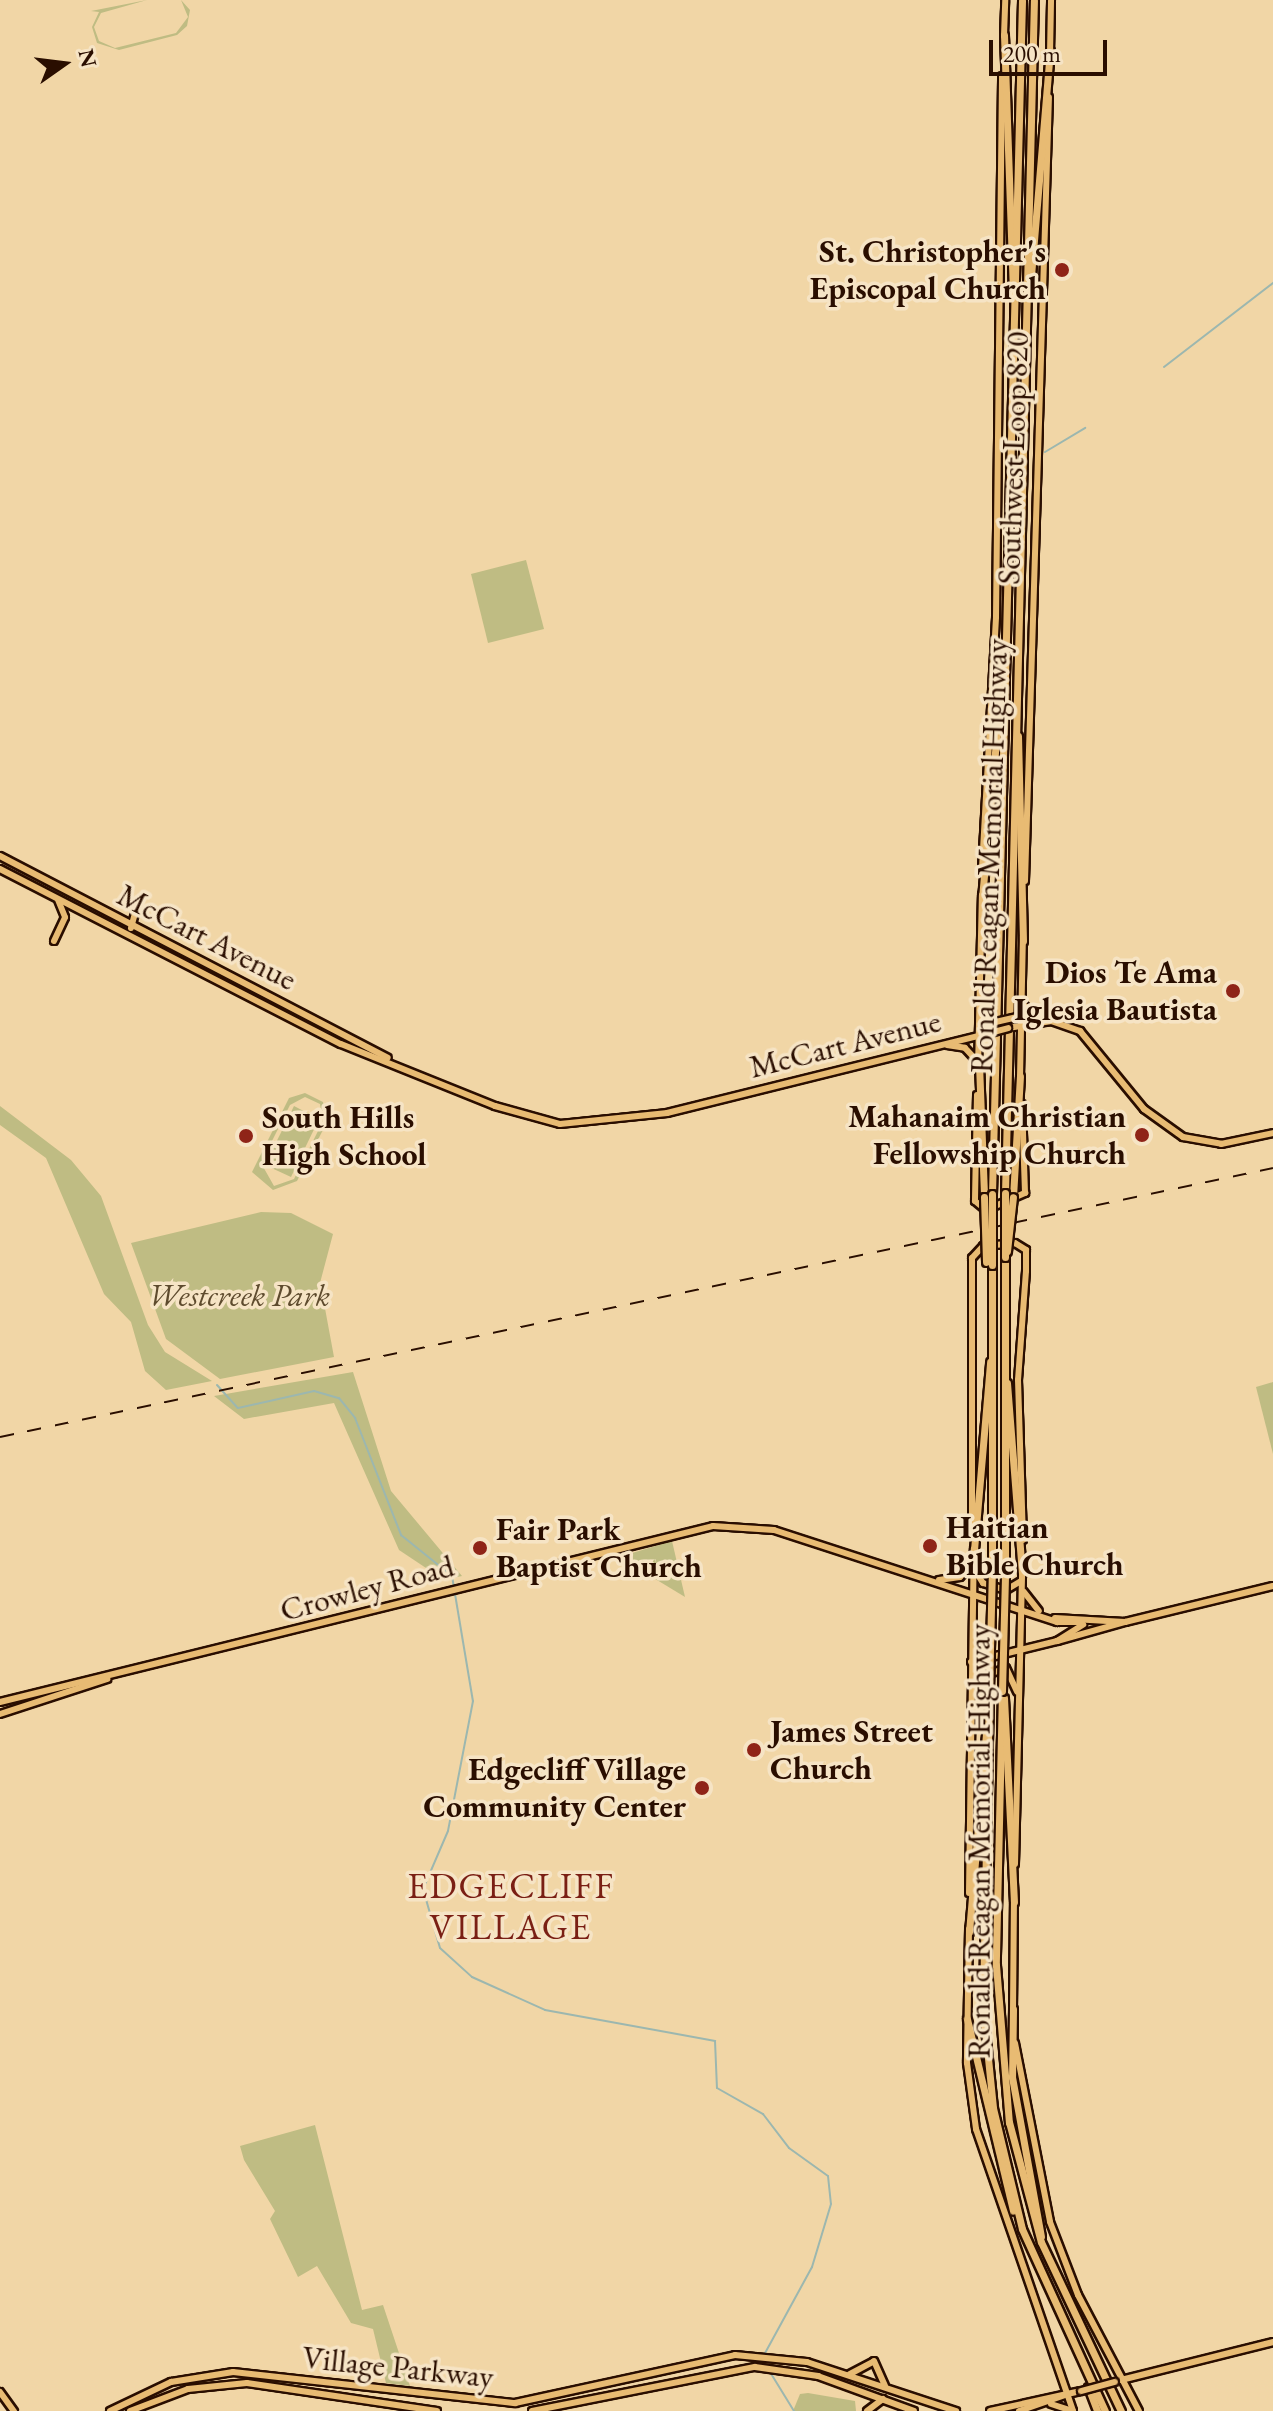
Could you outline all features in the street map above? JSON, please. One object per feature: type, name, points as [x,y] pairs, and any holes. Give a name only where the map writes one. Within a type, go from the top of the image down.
[{"type":"highway","name":"Ronald Reagan Memorial Highway","points":[[1022,0],[988,1195],[992,1280],[992,1571],[985,2041],[997,2130],[1022,2229],[1105,2411]]},
{"type":"highway","name":"Ronald Reagan Memorial Highway","points":[[1034,0],[1016,726],[1009,1195],[1005,1257],[1005,1575],[999,2043],[1012,2139],[1041,2242],[1121,2411]]},
{"type":"highway","points":[[1004,35],[1015,294]]},
{"type":"highway","points":[[1028,282],[1050,51]]},
{"type":"highway","points":[[982,898],[1005,658]]},
{"type":"highway","points":[[1016,726],[1023,941]]},
{"type":"highway","points":[[979,1064],[988,1195]]},
{"type":"highway","points":[[1009,1195],[1020,1076]]},
{"type":"highway","points":[[974,1550],[991,1360]]},
{"type":"highway","points":[[1005,1376],[1022,1574]]},
{"type":"highway","points":[[1002,1691],[1014,1902]]},
{"type":"highway","points":[[969,1932],[988,1733]]},
{"type":"highway","points":[[1013,2009],[1012,2077],[1041,2242]]},
{"type":"highway","points":[[967,2019],[999,2169],[1022,2229]]},
{"type":"highway","points":[[1081,2362],[1097,2411]]},
{"type":"main road","name":"Southwest Loop 820","points":[[1005,0],[996,617],[982,898],[982,1035],[975,1201],[986,1210],[1025,1193],[1017,1026],[1022,1003],[1051,0]]},
{"type":"main road","name":"McCart Avenue","points":[[0,856],[131,928],[391,1061]]},
{"type":"main road","points":[[17,877],[22,867]]},
{"type":"main road","name":"McCart Avenue","points":[[0,869],[294,1021],[495,1106],[584,1127],[1077,1012]]},
{"type":"main road","points":[[53,894],[65,917],[54,941]]},
{"type":"main road","points":[[131,928],[136,909]]},
{"type":"main road","points":[[980,994],[987,1024],[1019,1014]]},
{"type":"main road","points":[[1022,1003],[1044,1021],[1080,1031],[1171,1131],[1221,1144],[1273,1133]]},
{"type":"main road","points":[[943,1044],[965,1048],[979,1064]]},
{"type":"main road","points":[[1044,2404],[1073,2411],[985,2168],[969,2087],[967,2019],[974,1562],[972,1258],[983,1246],[1015,1243],[1026,1250],[1026,1271],[1018,1380],[1022,1574],[1013,2009],[1024,2110],[1050,2222],[1118,2381],[1139,2411]]},
{"type":"main road","name":"Crowley Road","points":[[0,1702],[107,1679],[468,1587],[725,1526],[774,1530],[1055,1618],[1125,1622]]},
{"type":"main road","points":[[974,1562],[981,1581],[1006,1590],[1017,1587],[1022,1574]]},
{"type":"main road","points":[[937,1581],[963,1576],[974,1562]]},
{"type":"main road","points":[[1021,1584],[1045,1615]]},
{"type":"main road","points":[[971,1662],[1075,1639],[1125,1622],[1273,1586]]},
{"type":"main road","points":[[1075,1639],[1083,1622]]},
{"type":"main road","points":[[1057,1641],[1083,1622]]},
{"type":"main road","points":[[971,1683],[980,1673],[1006,1668],[1018,1700]]},
{"type":"main road","name":"Crowley Road","points":[[0,1714],[107,1679]]},
{"type":"main road","points":[[990,2411],[1010,2409],[1273,2342]]},
{"type":"main road","name":"Village Parkway","points":[[110,2411],[146,2391],[233,2372],[515,2403],[753,2355],[800,2361],[956,2411]]},
{"type":"main road","points":[[848,2375],[874,2361],[888,2389]]},
{"type":"main road","name":"Village Parkway","points":[[532,2411],[755,2367],[803,2373],[914,2411]]},
{"type":"main road","points":[[1132,2399],[1139,2375]]},
{"type":"main road","name":"Village Parkway","points":[[130,2411],[151,2401],[247,2383],[437,2411]]},
{"type":"main road","points":[[146,2391],[151,2401]]},
{"type":"main road","points":[[0,2392],[14,2411]]},
{"type":"main road","points":[[1019,2411],[1068,2394]]},
{"type":"main road","points":[[867,2411],[883,2399]]},
{"type":"green space","points":[[147,0],[101,13],[94,27],[99,41],[115,48],[176,33],[188,17],[181,0],[190,10],[187,26],[177,35],[119,50],[97,43],[92,27],[99,12],[91,11]]},
{"type":"green space","points":[[526,560],[544,629],[488,643],[471,574]]},
{"type":"green space","points":[[305,1093],[323,1102],[327,1122],[297,1181],[273,1190],[252,1172],[289,1098]],"holes":[[[305,1097],[320,1104],[323,1121],[294,1179],[274,1186],[261,1163],[290,1105]]]},
{"type":"green space","points":[[0,1106],[71,1160],[101,1196],[148,1325],[165,1352],[212,1381],[166,1390],[145,1371],[131,1322],[104,1294],[46,1158],[0,1125]]},
{"type":"green space","points":[[294,1106],[319,1119],[291,1177],[265,1165]]},
{"type":"green space","name":"Westcreek Park","points":[[261,1212],[291,1213],[333,1234],[316,1298],[324,1303],[334,1357],[220,1379],[166,1339],[131,1243]]},
{"type":"green space","points":[[353,1372],[391,1491],[462,1576],[444,1580],[399,1550],[334,1403],[244,1419],[214,1396]]},
{"type":"green space","points":[[1273,1382],[1273,1454],[1256,1387]]},
{"type":"green space","points":[[672,1541],[685,1597],[619,1557]]},
{"type":"green space","points":[[315,2125],[362,2310],[383,2305],[410,2386],[386,2383],[373,2329],[351,2323],[317,2266],[298,2277],[270,2219],[275,2211],[244,2160],[240,2146]]},
{"type":"green space","points":[[800,2394],[855,2401],[856,2411],[793,2411]]},
{"type":"waterway","points":[[1164,367],[1273,283]]},
{"type":"waterway","points":[[1045,452],[1085,428]]},
{"type":"waterway","points":[[217,1385],[238,1408],[314,1391],[339,1398],[355,1418],[401,1535],[452,1576],[473,1701],[448,1831],[423,1889],[440,1948],[472,1977],[545,2010],[715,2041],[717,2088],[763,2114],[789,2148],[828,2176],[831,2204],[812,2267],[764,2355]]},
{"type":"waterway","points":[[770,2372],[794,2411]]},
{"type":"railway","points":[[0,1437],[1273,1168]]},
{"type":"place","name":"St. Christopher's Episcopal Church","points":[[1062,270]]},
{"type":"place","name":"Dios Te Ama Iglesia Bautista","points":[[1233,991]]},
{"type":"place","name":"Mahanaim Christian Fellowship Church","points":[[1142,1135]]},
{"type":"place","name":"South Hills High School","points":[[246,1136]]},
{"type":"place","name":"Haitian Bible Church","points":[[930,1546]]},
{"type":"place","name":"Fair Park Baptist Church","points":[[480,1548]]},
{"type":"place","name":"James Street Church","points":[[754,1750]]},
{"type":"place","name":"Edgecliff Village Community Center","points":[[702,1788]]},
{"type":"district","name":"EDGECLIFF VILLAGE","points":[[511,1906]]}]
